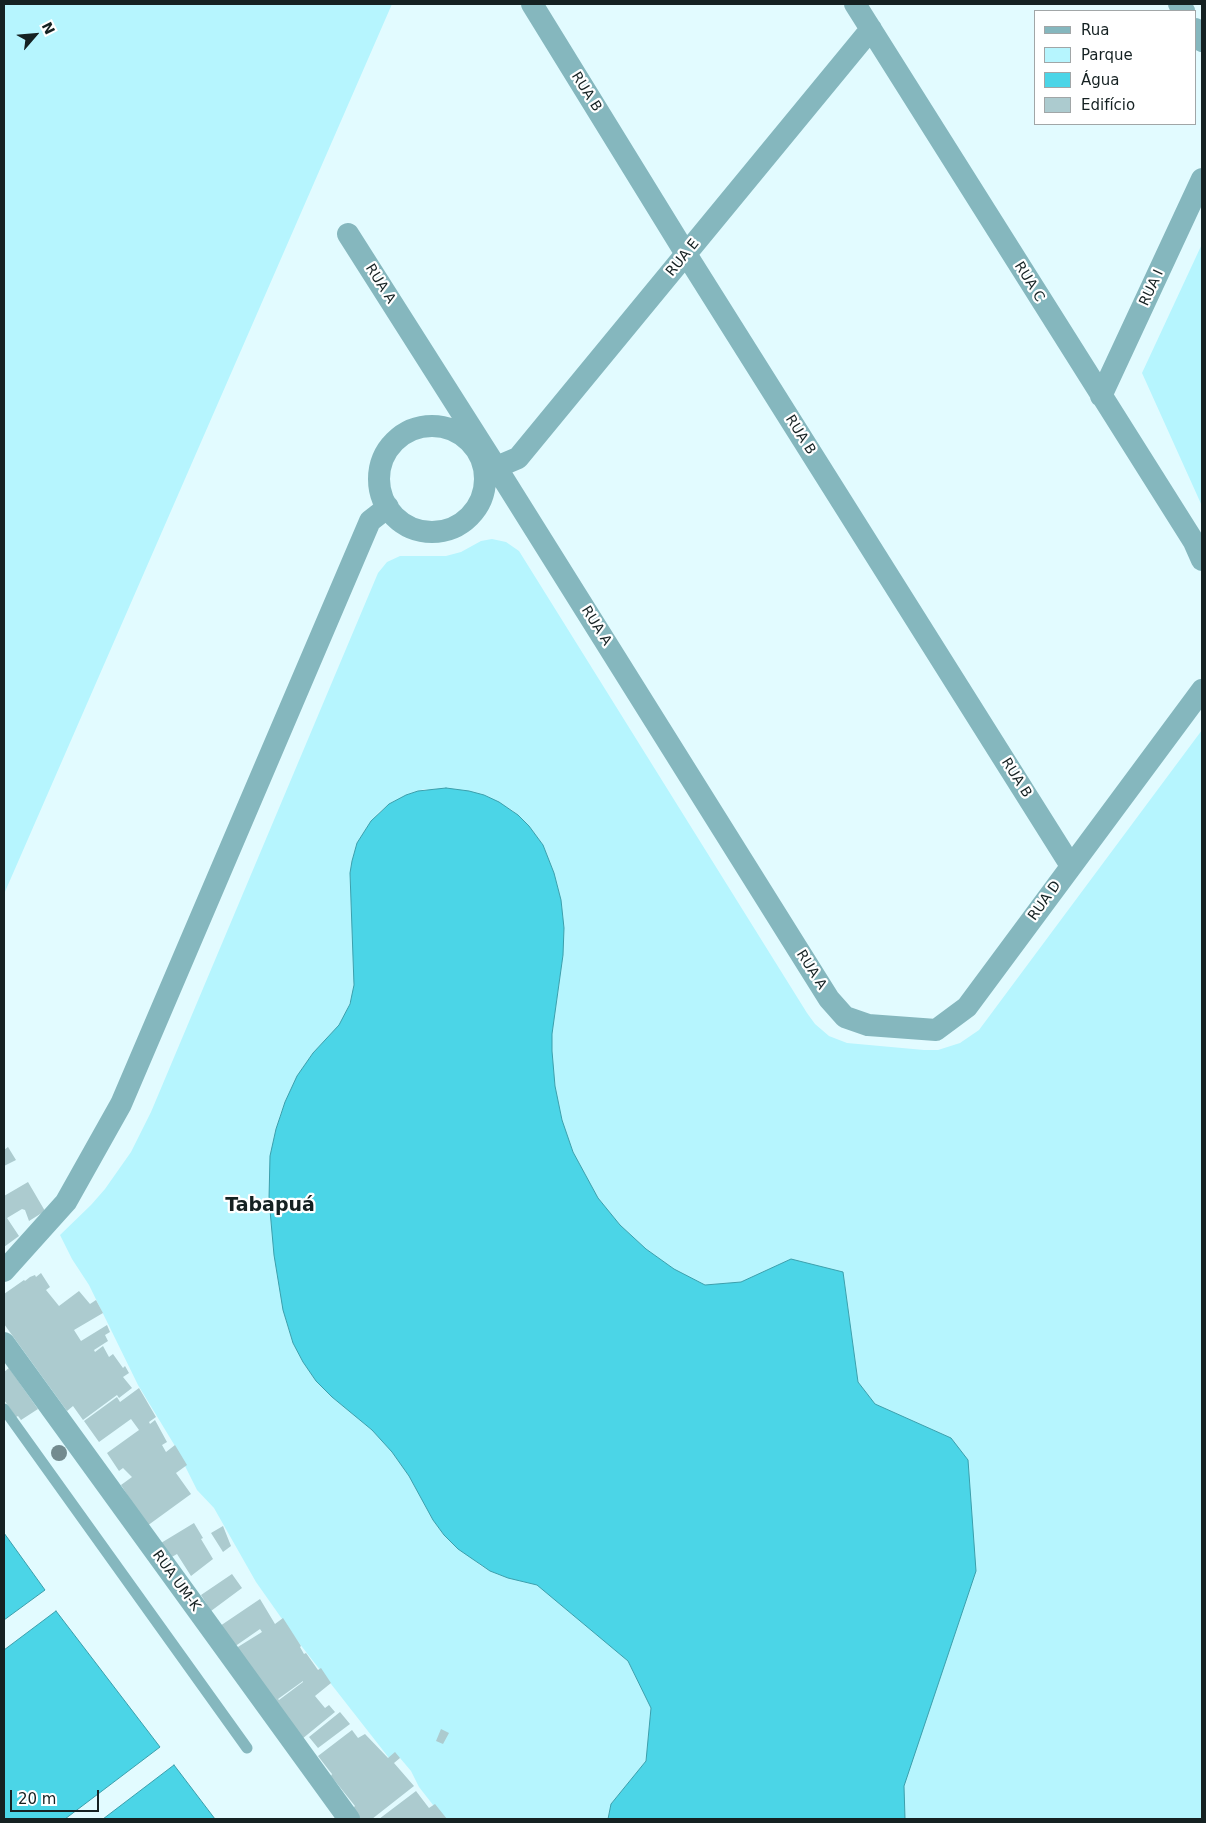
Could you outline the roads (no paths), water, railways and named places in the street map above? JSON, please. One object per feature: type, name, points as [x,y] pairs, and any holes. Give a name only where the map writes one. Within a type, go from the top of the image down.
[{"type":"street","name":"RUA B","points":[[532,4],[686,254],[1071,866]]},
{"type":"street","name":"RUA C","points":[[855,4],[1194,542],[1202,560]]},
{"type":"street","name":"RUA E","points":[[491,469],[518,458],[871,29]]},
{"type":"street","name":"RUA I","points":[[1101,396],[1202,179]]},
{"type":"street","name":"RUA A","points":[[348,234],[491,469],[829,999],[845,1017]]},
{"type":"street","points":[[434,427],[455,432],[473,445],[491,469],[483,494],[475,510],[465,521],[449,530],[431,532],[412,528],[397,519],[388,508],[380,483],[381,465],[392,445],[412,430],[434,427]]},
{"type":"street","points":[[4,1271],[66,1202],[121,1104],[370,521],[388,508]]},
{"type":"street","name":"RUA D","points":[[845,1017],[868,1025],[936,1030],[968,1007],[1202,690]]},
{"type":"street","name":"RUA UM-K","points":[[4,1343],[349,1819]]},
{"type":"lane","points":[[4,1408],[247,1748]]},
{"type":"water","points":[[446,788],[484,795],[499,802],[518,815],[543,845],[554,873],[561,900],[564,928],[563,955],[552,1034],[555,1086],[562,1120],[573,1152],[598,1198],[620,1225],[646,1249],[674,1269],[705,1285],[741,1282],[791,1259],[843,1272],[858,1382],[875,1404],[951,1438],[968,1460],[976,1571],[904,1786],[905,1819],[608,1819],[611,1804],[646,1761],[651,1708],[628,1661],[537,1585],[508,1578],[490,1571],[458,1549],[433,1520],[409,1476],[392,1452],[372,1430],[332,1397],[316,1381],[293,1343],[283,1310],[274,1255],[269,1199],[270,1156],[276,1129],[285,1102],[297,1076],[313,1053],[339,1025],[350,1004],[354,985],[350,873],[357,843],[371,821],[389,804],[418,791]]},
{"type":"water","points":[[4,1533],[45,1590],[4,1620]]},
{"type":"water","points":[[56,1611],[160,1747],[65,1819],[4,1819],[4,1650]]},
{"type":"water","points":[[174,1765],[215,1819],[103,1819]]},
{"type":"district","name":"Tabapuá","points":[[270,1206]]}]
